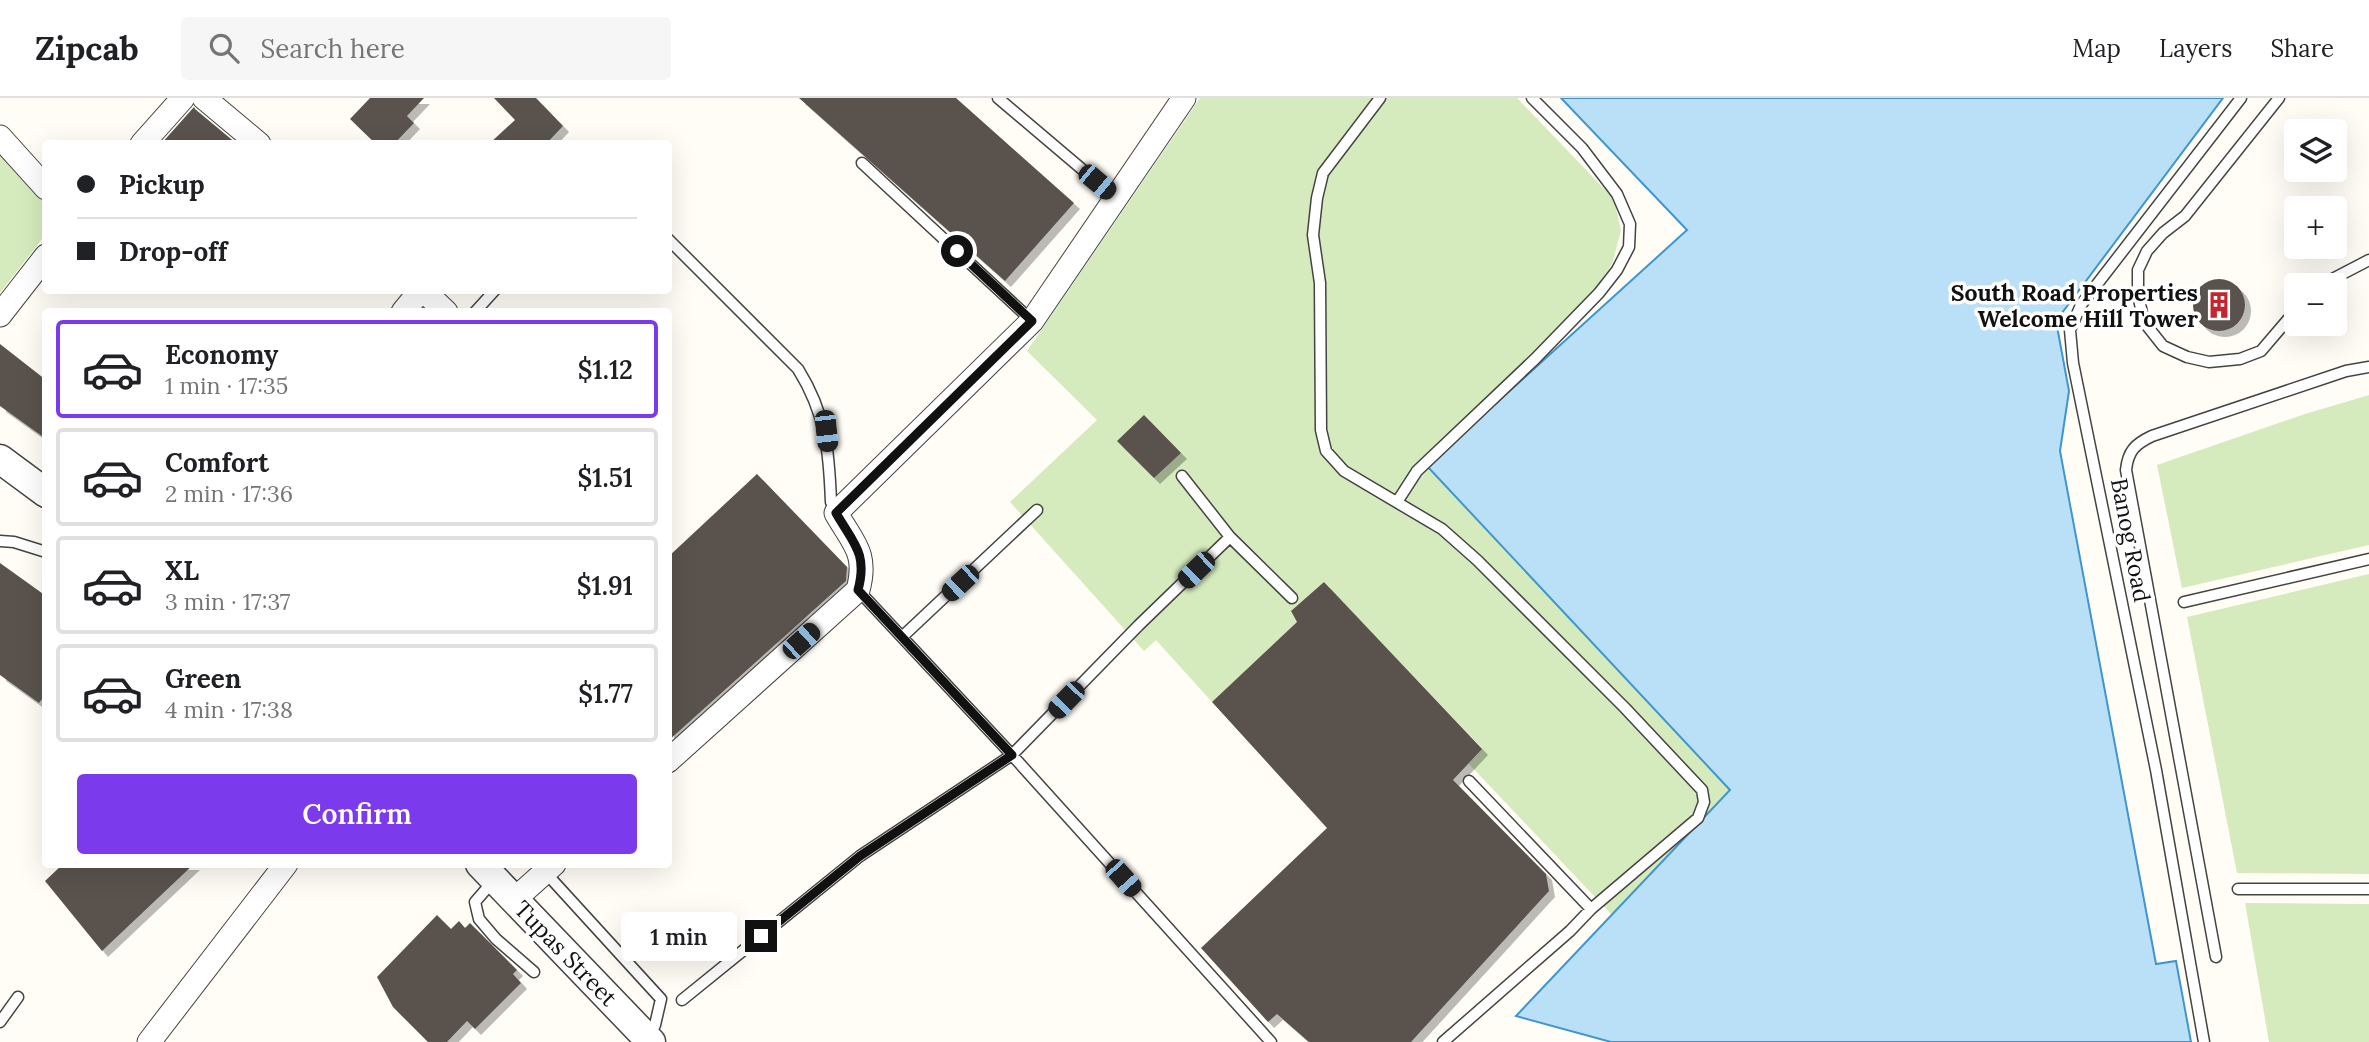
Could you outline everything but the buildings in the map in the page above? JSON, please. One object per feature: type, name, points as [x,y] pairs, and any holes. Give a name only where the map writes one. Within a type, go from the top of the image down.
[{"type":"street","points":[[146,140],[183,98]]},
{"type":"street","points":[[204,98],[254,140]]},
{"type":"street","points":[[672,757],[858,590],[863,572],[861,555],[836,513],[1032,321],[1184,98]]},
{"type":"street","points":[[0,137],[42,184]]},
{"type":"street","points":[[0,315],[42,261]]},
{"type":"street","points":[[406,308],[419,294]]},
{"type":"street","points":[[426,294],[442,308]]},
{"type":"street","points":[[0,459],[42,490]]},
{"type":"street","points":[[149,1042],[282,868]]},
{"type":"street","points":[[515,899],[549,868]]},
{"type":"street","name":"Tupas Street","points":[[487,872],[649,1040]]},
{"type":"lane","points":[[998,98],[1116,198]]},
{"type":"lane","points":[[1380,98],[1322,173],[1317,198],[1313,235],[1320,283],[1321,430],[1326,451],[1344,471],[1443,529],[1477,560],[1676,760],[1702,790],[1704,802],[1698,818],[1591,909],[1443,1042]]},
{"type":"lane","points":[[1397,502],[1417,471],[1535,359],[1599,293],[1617,270],[1629,247],[1630,224],[1617,194],[1582,148],[1532,98]]},
{"type":"lane","name":"Banog Road","points":[[2204,1042],[2156,770],[2073,363],[2070,330],[2081,305],[2241,98]]},
{"type":"lane","points":[[2279,98],[2185,216],[2163,233],[2147,251],[2138,270],[2138,295],[2144,322],[2163,346],[2188,357],[2209,362],[2240,359],[2261,351],[2284,324]]},
{"type":"lane","points":[[862,163],[1032,321]]},
{"type":"lane","points":[[672,243],[798,369],[810,389],[826,431],[831,502],[836,513]]},
{"type":"lane","points":[[2344,273],[2369,260]]},
{"type":"lane","points":[[478,308],[491,294]]},
{"type":"lane","points":[[2216,957],[2126,470],[2127,458],[2132,448],[2152,436],[2346,371],[2369,367]]},
{"type":"lane","points":[[1182,476],[1230,537],[1292,598]]},
{"type":"lane","points":[[902,638],[1037,510]]},
{"type":"lane","points":[[682,1000],[860,856],[1012,755],[1139,625],[1230,537]]},
{"type":"lane","points":[[0,541],[14,542],[42,551]]},
{"type":"lane","points":[[2183,602],[2369,559]]},
{"type":"lane","points":[[858,590],[1012,755],[1271,1042]]},
{"type":"lane","points":[[1469,781],[1591,909]]},
{"type":"lane","points":[[549,868],[661,999],[649,1040]]},
{"type":"lane","points":[[487,872],[475,902],[479,919],[503,946],[534,972]]},
{"type":"lane","points":[[2238,889],[2369,889]]},
{"type":"lane","points":[[0,1022],[18,997]]},
{"type":"green space","points":[[1200,98],[1517,98],[1614,199],[1621,231],[1612,264],[1580,311],[1427,466],[1730,790],[1612,915],[1468,763],[1482,748],[1324,582],[1291,611],[1297,622],[1212,702],[1156,640],[1144,651],[1010,502],[1097,420],[1027,351]]},
{"type":"green space","points":[[0,148],[42,195],[42,239],[0,293]]},
{"type":"green space","points":[[2369,395],[2369,545],[2182,588],[2157,465]]},
{"type":"green space","points":[[2369,574],[2369,874],[2237,873],[2187,617]]},
{"type":"green space","points":[[2245,903],[2369,904],[2369,1042],[2269,1042]]},
{"type":"water","points":[[1561,98],[2223,98],[2056,321],[2069,391],[2060,451],[2156,964],[2176,961],[2191,1042],[1611,1042],[1516,1016],[1730,790],[1427,466],[1687,230]]},
{"type":"place","name":"South Road Properties Welcome Hill Tower","points":[[2219,305]]},
{"type":"route","points":[[761,936],[860,856],[1012,755],[858,590],[863,572],[861,555],[836,513],[1032,321],[957,251]]}]
